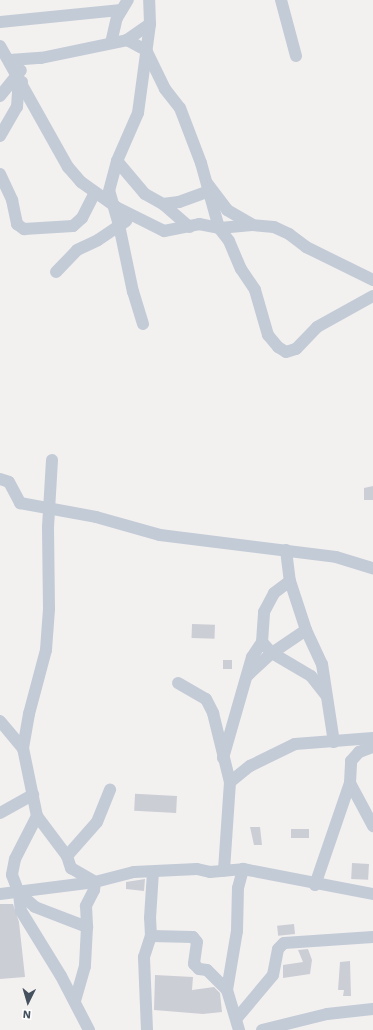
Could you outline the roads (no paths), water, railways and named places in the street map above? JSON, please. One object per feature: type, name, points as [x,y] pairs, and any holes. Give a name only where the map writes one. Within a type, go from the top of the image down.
[{"type":"street","points":[[111,43],[121,10],[128,0]]},
{"type":"street","points":[[0,174],[12,200],[18,224],[24,229],[72,226],[104,196],[117,160],[138,113],[150,24],[150,0]]},
{"type":"street","points":[[281,0],[296,56]]},
{"type":"street","points":[[0,22],[121,10]]},
{"type":"street","points":[[10,60],[72,52],[127,40],[150,24]]},
{"type":"street","points":[[127,40],[146,50],[165,89],[180,108],[219,228],[229,241],[240,269],[259,297],[268,335],[282,351],[296,349],[317,327],[373,296]]},
{"type":"street","points":[[0,46],[10,60],[68,167],[104,196],[134,217],[164,231],[194,225],[219,228],[252,225],[282,230],[306,247],[373,280]]},
{"type":"street","points":[[0,136],[17,108],[20,79],[29,58]]},
{"type":"street","points":[[0,96],[20,79]]},
{"type":"street","points":[[117,160],[145,194],[194,225]]},
{"type":"street","points":[[163,204],[179,202],[206,186]]},
{"type":"street","points":[[206,186],[227,210],[252,225]]},
{"type":"street","points":[[104,196],[119,224],[133,292],[143,324]]},
{"type":"street","points":[[194,225],[211,207]]},
{"type":"street","points":[[56,272],[77,250],[98,240],[119,224],[134,217]]},
{"type":"street","points":[[52,460],[49,609],[46,650],[28,714],[23,748],[37,816],[67,856],[71,868],[95,882]]},
{"type":"street","points":[[0,479],[9,482],[20,503],[96,517],[160,535],[336,557],[373,568]]},
{"type":"street","points":[[286,550],[290,581],[306,630],[322,664],[334,742]]},
{"type":"street","points":[[223,758],[233,731],[237,703],[248,675],[252,657],[262,642],[264,612],[274,593],[290,581]]},
{"type":"street","points":[[248,675],[272,653],[306,630]]},
{"type":"street","points":[[262,642],[272,653],[311,676],[327,698]]},
{"type":"street","points":[[178,683],[206,699],[213,713],[230,782],[224,871]]},
{"type":"street","points":[[0,721],[23,748]]},
{"type":"street","points":[[230,782],[250,766],[295,744],[373,738]]},
{"type":"street","points":[[316,885],[350,783],[351,761],[358,752],[373,747]]},
{"type":"street","points":[[350,783],[373,826]]},
{"type":"street","points":[[67,856],[97,822],[110,789]]},
{"type":"street","points":[[0,813],[33,795]]},
{"type":"street","points":[[37,816],[15,859],[12,875],[19,893],[21,911],[75,1002],[89,1030]]},
{"type":"street","points":[[2,893],[19,893],[95,882],[134,872],[197,869],[224,871],[243,869],[316,885],[373,894]]},
{"type":"street","points":[[227,990],[237,931],[238,888],[243,869]]},
{"type":"street","points":[[147,1030],[144,957],[151,936],[153,872]]},
{"type":"street","points":[[75,1002],[85,966],[88,899],[94,890],[95,882]]},
{"type":"street","points":[[77,884],[88,899]]},
{"type":"street","points":[[19,893],[35,907],[87,928]]},
{"type":"street","points":[[151,936],[193,937],[198,942],[194,964],[199,969],[207,970],[227,990],[238,1024]]},
{"type":"street","points":[[238,1024],[273,974],[278,949],[284,943],[373,937]]},
{"type":"street","points":[[262,1030],[326,1014],[373,1009]]}]
